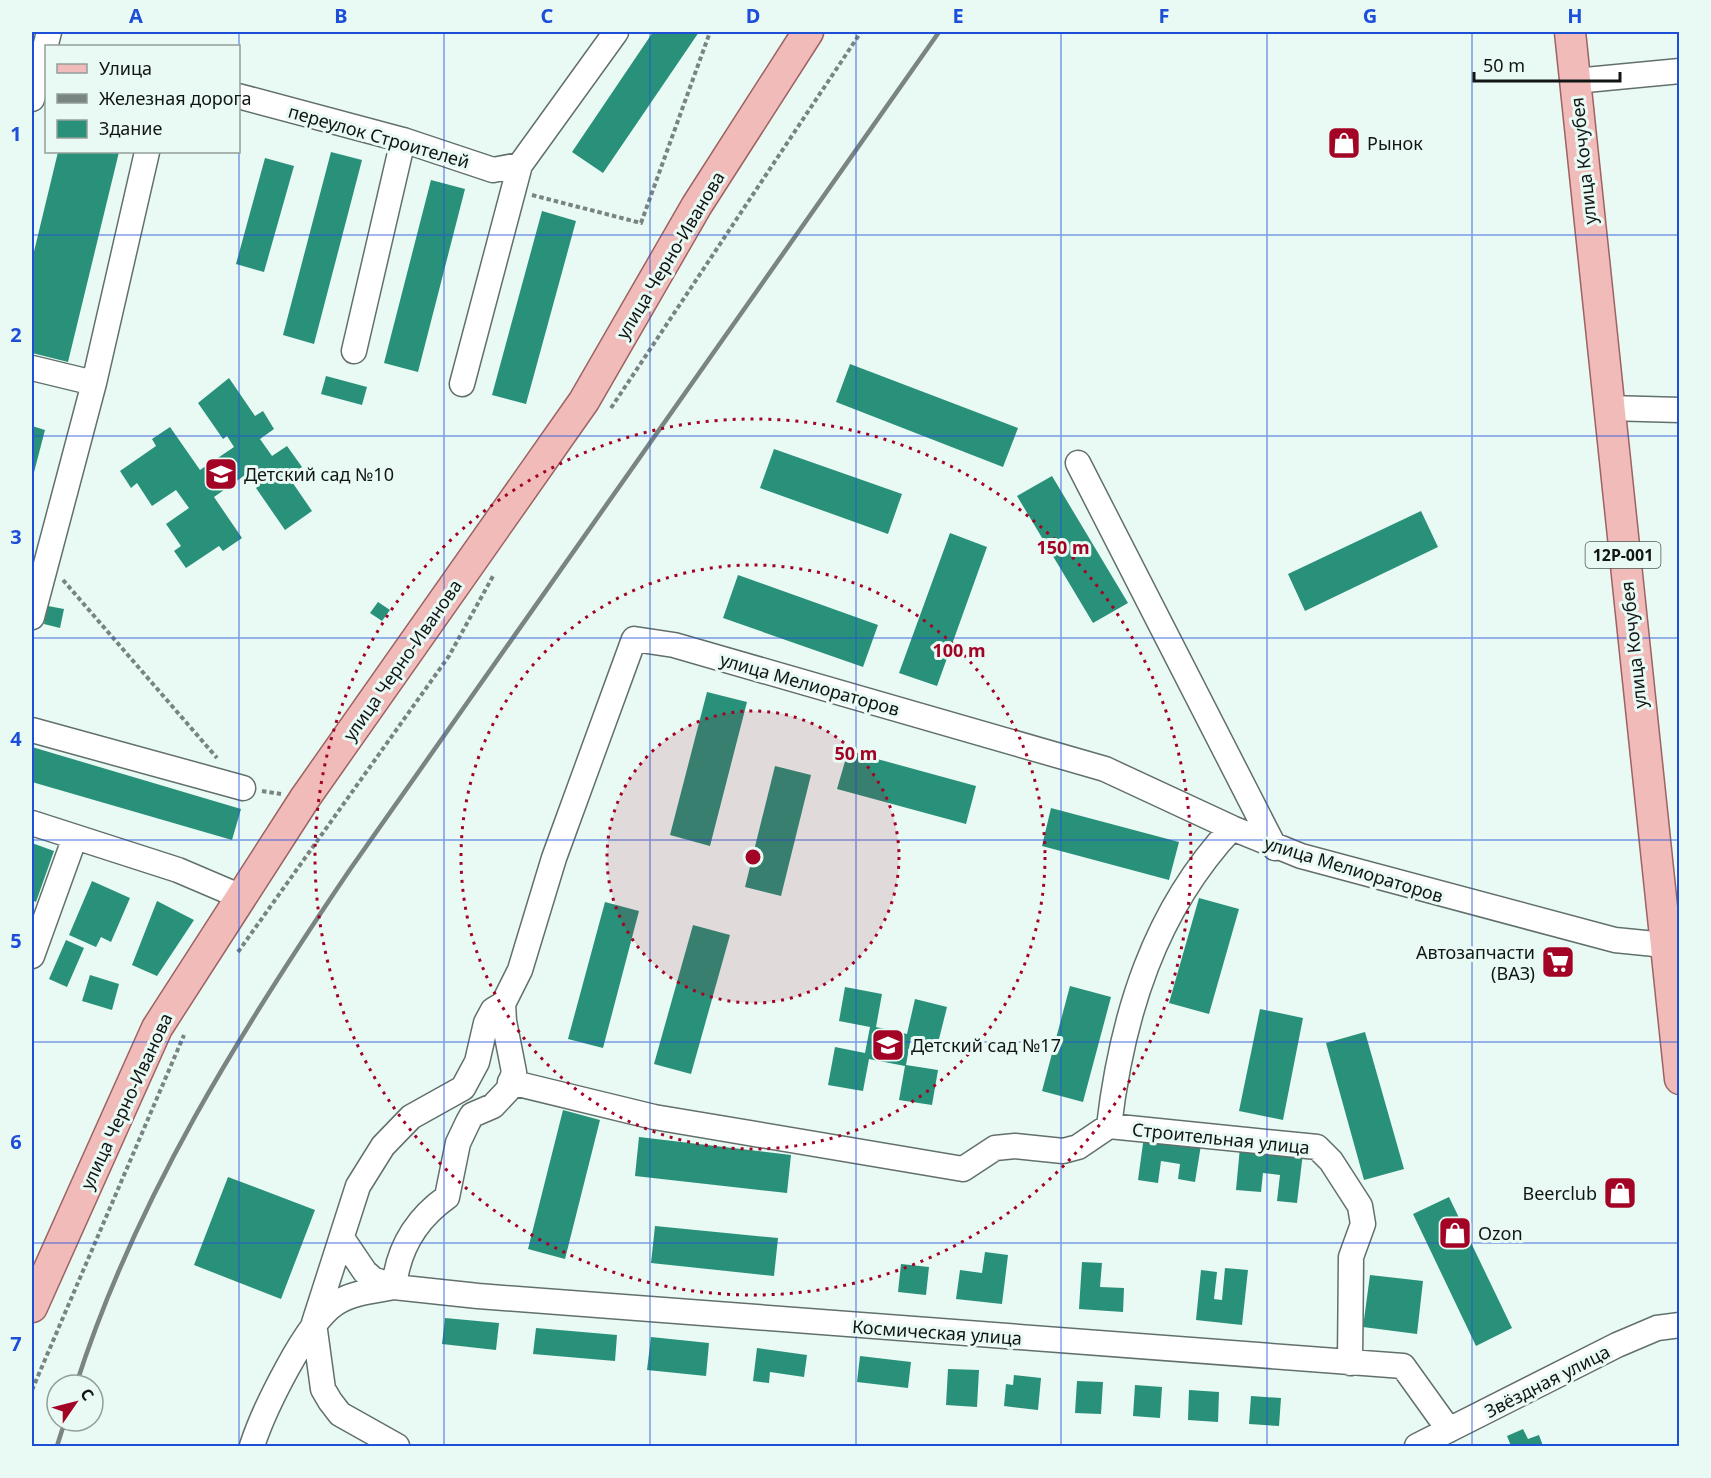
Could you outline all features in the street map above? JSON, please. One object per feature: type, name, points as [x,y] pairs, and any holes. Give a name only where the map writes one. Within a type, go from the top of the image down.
[{"type":"main road","name":"улица Черно-Иванова","points":[[32,1307],[157,1028],[239,896],[305,798],[584,401],[697,205],[808,32]]},
{"type":"main road","name":"улица Кочубея","points":[[1570,32],[1680,1078]]},
{"type":"street","points":[[462,384],[520,165],[616,32]]},
{"type":"street","points":[[32,99],[45,62]]},
{"type":"street","points":[[1575,81],[1680,71]]},
{"type":"street","name":"переулок Строителей","points":[[240,97],[403,140],[493,170],[520,165]]},
{"type":"street","points":[[354,351],[403,140]]},
{"type":"street","points":[[32,617],[94,384],[147,153]]},
{"type":"street","points":[[32,368],[94,384]]},
{"type":"street","points":[[1608,408],[1680,410]]},
{"type":"street","points":[[1078,463],[1275,848]]},
{"type":"street","name":"улица Мелиораторов","points":[[503,1004],[520,970],[554,858],[634,639],[674,645],[1105,769],[1275,848],[1366,875],[1615,940],[1665,945]]},
{"type":"street","points":[[32,730],[243,788]]},
{"type":"street","points":[[32,824],[178,870],[239,896]]},
{"type":"street","points":[[510,1082],[654,1117],[963,1169],[995,1148],[1015,1146],[1064,1151],[1078,1147],[1109,1126],[1114,1082],[1145,964],[1184,887],[1232,828]]},
{"type":"street","points":[[32,956],[75,837]]},
{"type":"street","points":[[252,1446],[271,1401],[314,1323],[358,1186],[382,1146],[411,1118],[464,1088],[477,1062],[486,1023],[493,1010],[503,1004],[514,1072],[508,1090],[493,1106],[472,1115],[458,1143],[447,1197],[429,1210],[416,1226],[396,1269],[394,1287]]},
{"type":"street","name":"Строительная улица","points":[[1109,1126],[1317,1147],[1331,1161],[1360,1206],[1363,1224],[1351,1257],[1350,1364]]},
{"type":"street","points":[[342,1238],[365,1272],[394,1287]]},
{"type":"street","points":[[394,1287],[346,1298],[325,1311],[314,1323],[322,1389],[330,1401],[340,1414],[397,1446]]},
{"type":"street","name":"Космическая улица","points":[[394,1287],[478,1296],[1350,1364],[1403,1366],[1449,1430]]},
{"type":"street","name":"Звёздная улица","points":[[1418,1446],[1617,1345],[1657,1328],[1680,1325]]},
{"type":"path","points":[[641,223],[710,32]]},
{"type":"path","points":[[607,413],[861,32]]},
{"type":"path","points":[[46,561],[243,788],[305,798]]},
{"type":"path","points":[[232,959],[449,656],[497,569]]},
{"type":"path","points":[[32,1390],[187,1026]]},
{"type":"building","points":[[653,32],[699,32],[603,173],[572,152]]},
{"type":"building","points":[[331,152],[362,160],[314,344],[283,335]]},
{"type":"building","points":[[58,153],[119,153],[68,362],[32,353],[32,260]]},
{"type":"building","points":[[265,158],[294,166],[264,272],[236,264]]},
{"type":"building","points":[[431,180],[465,189],[418,372],[384,363]]},
{"type":"building","points":[[542,211],[576,221],[526,404],[492,395]]},
{"type":"building","points":[[850,364],[1018,428],[1003,467],[836,402]]},
{"type":"building","points":[[326,376],[367,387],[362,405],[321,394]]},
{"type":"building","points":[[229,378],[255,416],[263,411],[274,429],[260,439],[272,456],[287,446],[302,467],[288,476],[312,511],[285,530],[256,488],[260,485],[251,471],[214,497],[242,538],[223,551],[219,546],[186,568],[174,551],[181,546],[166,524],[189,508],[176,490],[152,506],[137,483],[131,488],[120,471],[156,446],[152,439],[170,427],[200,470],[234,447],[227,436],[223,439],[198,403]]},
{"type":"building","points":[[32,426],[45,430],[32,480]]},
{"type":"building","points":[[774,449],[902,494],[888,534],[760,488]]},
{"type":"building","points":[[1052,476],[1128,603],[1093,623],[1017,496]]},
{"type":"building","points":[[1421,511],[1438,547],[1305,611],[1288,574]]},
{"type":"building","points":[[950,533],[987,547],[937,686],[899,673]]},
{"type":"building","points":[[738,575],[878,625],[863,667],[723,618]]},
{"type":"building","points":[[378,602],[390,610],[382,621],[370,613]]},
{"type":"building","points":[[48,606],[64,609],[60,628],[44,624]]},
{"type":"building","points":[[707,692],[747,702],[710,846],[670,835]]},
{"type":"building","points":[[32,747],[241,809],[232,840],[32,782]]},
{"type":"building","points":[[848,751],[976,786],[966,824],[837,789]]},
{"type":"building","points":[[775,766],[811,775],[781,896],[745,887]]},
{"type":"building","points":[[1051,808],[1179,842],[1169,880],[1042,846]]},
{"type":"building","points":[[32,843],[54,851],[36,902],[32,900]]},
{"type":"building","points":[[92,881],[130,898],[111,942],[101,937],[96,947],[69,935]]},
{"type":"building","points":[[1199,898],[1239,909],[1209,1014],[1169,1003]]},
{"type":"building","points":[[157,901],[194,920],[157,976],[132,965]]},
{"type":"building","points":[[605,902],[639,911],[603,1048],[568,1039]]},
{"type":"building","points":[[693,925],[730,935],[691,1074],[654,1064]]},
{"type":"building","points":[[66,940],[84,948],[67,987],[49,979]]},
{"type":"building","points":[[90,975],[119,984],[112,1010],[82,1001]]},
{"type":"building","points":[[1070,986],[1111,997],[1083,1102],[1042,1091]]},
{"type":"building","name":"Детский сад №17","points":[[845,987],[882,994],[876,1027],[907,1034],[915,999],[947,1007],[938,1043],[911,1037],[906,1065],[938,1070],[932,1105],[899,1100],[905,1066],[869,1059],[863,1091],[828,1085],[835,1047],[865,1053],[870,1027],[839,1021]]},
{"type":"building","points":[[1260,1009],[1303,1018],[1283,1120],[1239,1111]]},
{"type":"building","points":[[1365,1032],[1404,1169],[1364,1180],[1326,1043]]},
{"type":"building","points":[[563,1110],[600,1120],[565,1259],[528,1249]]},
{"type":"building","points":[[1144,1136],[1201,1145],[1195,1182],[1178,1179],[1180,1164],[1161,1161],[1158,1183],[1138,1180]]},
{"type":"building","points":[[639,1137],[791,1155],[787,1193],[635,1176]]},
{"type":"building","points":[[1240,1147],[1303,1153],[1297,1203],[1277,1201],[1280,1175],[1263,1173],[1261,1192],[1236,1190]]},
{"type":"building","points":[[228,1177],[315,1210],[281,1299],[194,1265]]},
{"type":"building","points":[[1449,1197],[1512,1328],[1476,1346],[1413,1214]]},
{"type":"building","points":[[655,1226],[778,1238],[774,1276],[651,1263]]},
{"type":"building","points":[[985,1252],[1008,1255],[1002,1304],[956,1299],[960,1270],[982,1273]]},
{"type":"building","points":[[1082,1262],[1102,1263],[1100,1287],[1124,1288],[1123,1312],[1079,1309]]},
{"type":"building","points":[[901,1264],[929,1267],[926,1295],[898,1292]]},
{"type":"building","points":[[1225,1268],[1248,1270],[1242,1325],[1196,1320],[1201,1270],[1217,1272],[1214,1299],[1222,1300]]},
{"type":"building","points":[[1370,1275],[1423,1281],[1417,1334],[1363,1327]]},
{"type":"building","points":[[445,1318],[499,1323],[496,1350],[442,1344]]},
{"type":"building","points":[[536,1328],[617,1335],[615,1361],[533,1354]]},
{"type":"building","points":[[651,1337],[709,1343],[706,1376],[647,1370]]},
{"type":"building","points":[[757,1348],[807,1355],[804,1377],[770,1372],[769,1383],[753,1381]]},
{"type":"building","points":[[860,1356],[911,1362],[908,1388],[857,1382]]},
{"type":"building","points":[[948,1369],[979,1370],[977,1407],[946,1405]]},
{"type":"building","points":[[1014,1375],[1041,1378],[1038,1410],[1004,1406],[1006,1384],[1013,1385]]},
{"type":"building","points":[[1077,1381],[1103,1382],[1101,1414],[1075,1413]]},
{"type":"building","points":[[1135,1385],[1162,1387],[1160,1418],[1133,1416]]},
{"type":"building","points":[[1189,1390],[1219,1392],[1218,1422],[1188,1420]]},
{"type":"building","points":[[1251,1396],[1281,1398],[1279,1426],[1249,1424]]},
{"type":"building","points":[[1523,1429],[1528,1439],[1539,1435],[1543,1446],[1511,1446],[1507,1436]]},
{"type":"railway","points":[[80,1373],[129,1248],[161,1181],[195,1116],[270,990],[351,868],[939,32]]},
{"type":"railway","points":[[57,1446],[61,1433]]},
{"type":"place","name":"Рынок","points":[[1344,143]]},
{"type":"place","name":"Детский сад №10","points":[[221,474]]},
{"type":"place","name":"Автозапчасти (ВАЗ)","points":[[1558,962]]},
{"type":"place","name":"Детский сад №17","points":[[888,1045]]},
{"type":"place","name":"Beerclub","points":[[1620,1193]]},
{"type":"place","name":"Ozon","points":[[1455,1233]]}]
